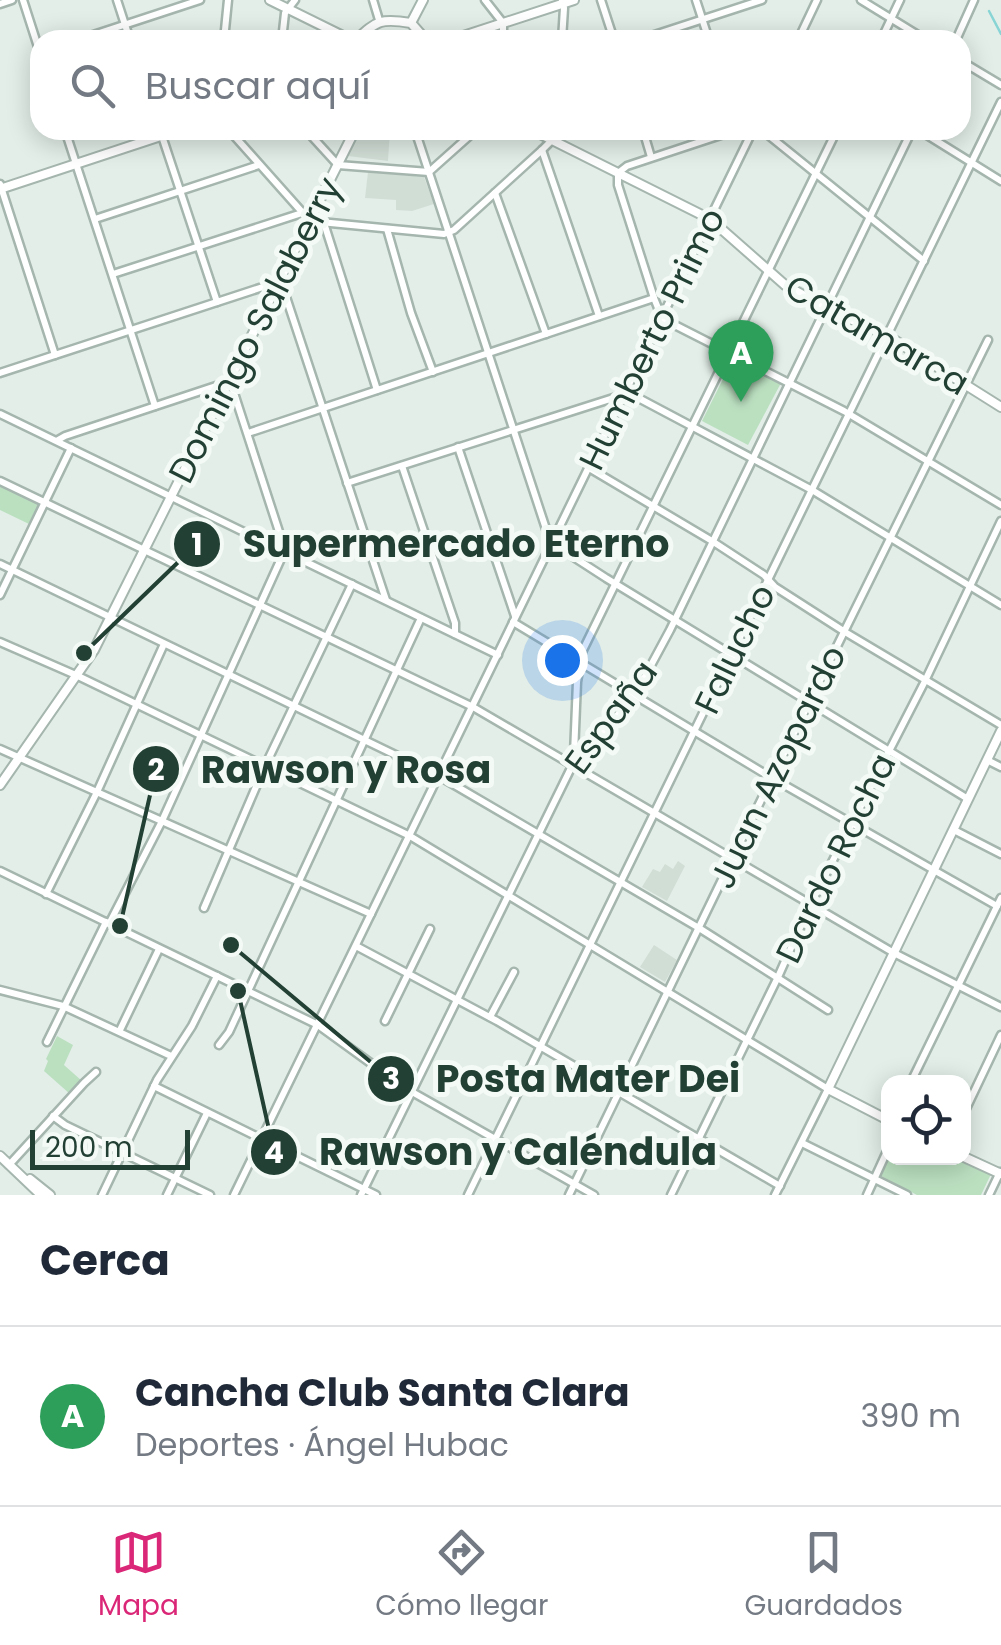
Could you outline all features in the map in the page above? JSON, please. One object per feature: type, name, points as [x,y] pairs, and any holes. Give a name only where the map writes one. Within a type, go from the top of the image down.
[{"type":"street","points":[[0,4],[12,0]]},
{"type":"street","points":[[23,0],[33,30]]},
{"type":"street","points":[[118,0],[127,30]]},
{"type":"street","points":[[107,30],[200,0]]},
{"type":"street","points":[[225,30],[228,0]]},
{"type":"street","points":[[270,0],[332,30]]},
{"type":"street","points":[[284,30],[287,8],[295,0]]},
{"type":"street","points":[[372,0],[379,20]]},
{"type":"street","points":[[411,23],[423,0]]},
{"type":"street","points":[[485,0],[503,23],[503,30]]},
{"type":"street","points":[[482,30],[574,0]]},
{"type":"street","points":[[601,0],[611,30]]},
{"type":"street","points":[[696,0],[706,30]]},
{"type":"street","points":[[668,30],[762,0]]},
{"type":"street","points":[[803,30],[817,0]]},
{"type":"street","points":[[861,0],[910,30]]},
{"type":"street","points":[[885,30],[900,0]]},
{"type":"street","points":[[960,30],[974,0]]},
{"type":"street","points":[[562,30],[563,2]]},
{"type":"street","points":[[366,30],[379,20],[411,23],[417,30]]},
{"type":"street","points":[[971,67],[1001,84]]},
{"type":"street","name":"Falucho","points":[[468,1195],[1001,102]]},
{"type":"street","points":[[68,140],[155,406]]},
{"type":"street","points":[[55,355],[0,187],[142,140]]},
{"type":"street","points":[[163,140],[217,302]]},
{"type":"street","points":[[238,140],[310,221],[449,233],[552,140]]},
{"type":"street","points":[[315,140],[338,165],[429,172],[465,140]]},
{"type":"street","name":"Domingo Salaberry","points":[[0,785],[78,676],[111,619],[351,140]]},
{"type":"street","points":[[418,140],[552,542],[968,799]]},
{"type":"street","name":"Catamarca","points":[[552,140],[710,219],[785,285],[888,336],[1001,408]]},
{"type":"street","points":[[646,140],[652,158]]},
{"type":"street","points":[[706,140],[627,166],[618,173],[618,185],[662,315],[850,414],[1001,506]]},
{"type":"street","name":"Humberto Primo","points":[[234,1195],[748,140]]},
{"type":"street","points":[[775,140],[924,260]]},
{"type":"street","points":[[575,762],[579,661],[832,140]]},
{"type":"street","name":"España","points":[[362,1192],[575,762],[635,695],[907,140]]},
{"type":"street","points":[[936,140],[1001,182]]},
{"type":"street","points":[[542,150],[599,316]]},
{"type":"street","points":[[95,219],[259,164]]},
{"type":"street","points":[[496,193],[546,334]]},
{"type":"street","points":[[112,274],[302,213]]},
{"type":"street","points":[[324,223],[377,390]]},
{"type":"street","points":[[387,229],[432,372]]},
{"type":"street","points":[[0,373],[279,284],[386,600]]},
{"type":"street","points":[[247,434],[654,298]]},
{"type":"street","name":"Juan Azopardo","points":[[570,1195],[988,340]]},
{"type":"street","points":[[47,1042],[162,821],[284,552],[228,384],[58,440]]},
{"type":"street","points":[[348,483],[625,393],[812,490],[1001,605]]},
{"type":"street","points":[[0,414],[498,655]]},
{"type":"street","points":[[458,447],[515,619],[772,778],[933,872],[999,902],[915,1075]]},
{"type":"street","points":[[0,595],[70,448]]},
{"type":"street","points":[[402,466],[455,623],[455,634]]},
{"type":"street","points":[[589,468],[712,541],[775,587],[1001,728],[776,1195]]},
{"type":"street","points":[[0,481],[473,707],[575,762],[654,814],[894,954],[1001,1007]]},
{"type":"street","name":"Dardo Rocha","points":[[671,1195],[1001,521]]},
{"type":"street","points":[[0,564],[440,776],[699,928],[828,1010]]},
{"type":"street","points":[[204,908],[265,766],[352,584]]},
{"type":"street","points":[[219,1045],[229,1032],[420,618]]},
{"type":"street","points":[[0,642],[410,836],[828,1089],[881,1116]]},
{"type":"street","points":[[46,894],[164,644]]},
{"type":"street","points":[[0,749],[372,914]]},
{"type":"street","points":[[987,760],[1001,767]]},
{"type":"street","points":[[954,830],[1001,854]]},
{"type":"street","points":[[0,872],[318,1025],[412,1093],[594,1195]]},
{"type":"street","points":[[385,1021],[430,929]]},
{"type":"street","points":[[356,946],[540,1045],[780,1186]]},
{"type":"street","points":[[120,1030],[160,949]]},
{"type":"street","points":[[490,1017],[514,972]]},
{"type":"street","points":[[102,1195],[154,1086],[192,1026],[217,976]]},
{"type":"street","points":[[0,990],[63,1006],[172,1056]]},
{"type":"street","points":[[971,1098],[1001,1035]]},
{"type":"street","points":[[9,1165],[96,1072]]},
{"type":"street","points":[[154,1086],[362,1192],[376,1195]]},
{"type":"street","points":[[167,1195],[207,1113]]},
{"type":"street","points":[[54,1116],[210,1195]]},
{"type":"street","points":[[802,1144],[907,1195]]},
{"type":"street","points":[[0,1157],[47,1195]]},
{"type":"street","points":[[971,1160],[1001,1173],[989,1195]]},
{"type":"street","points":[[867,1195],[882,1165]]},
{"type":"shaded area","points":[[356,140],[389,140],[388,161],[348,156]]},
{"type":"shaded area","points":[[368,172],[424,177],[434,204],[412,211],[396,210],[396,200],[365,198]]},
{"type":"shaded area","points":[[678,861],[685,866],[667,901],[642,887],[653,869],[660,872],[665,864],[673,869]]},
{"type":"shaded area","points":[[654,945],[677,960],[665,982],[640,967]]},
{"type":"green space","points":[[733,359],[781,383],[748,445],[702,421]]},
{"type":"green space","points":[[0,483],[37,502],[29,524],[0,510]]},
{"type":"green space","points":[[57,1036],[73,1045],[64,1065],[82,1081],[70,1094],[44,1071]]},
{"type":"green space","points":[[971,1164],[991,1174],[981,1195],[917,1195],[879,1175],[884,1165]]},
{"type":"waterway","points":[[989,11],[1001,34]]},
{"type":"place","name":"Cancha Club Santa Clara","points":[[741,402]]},
{"type":"place","name":"Supermercado Eterno","points":[[84,653]]},
{"type":"place","name":"Rawson y Rosa","points":[[120,926]]},
{"type":"place","name":"Posta Mater Dei","points":[[231,945]]},
{"type":"place","name":"Rawson y Caléndula","points":[[238,991]]}]
